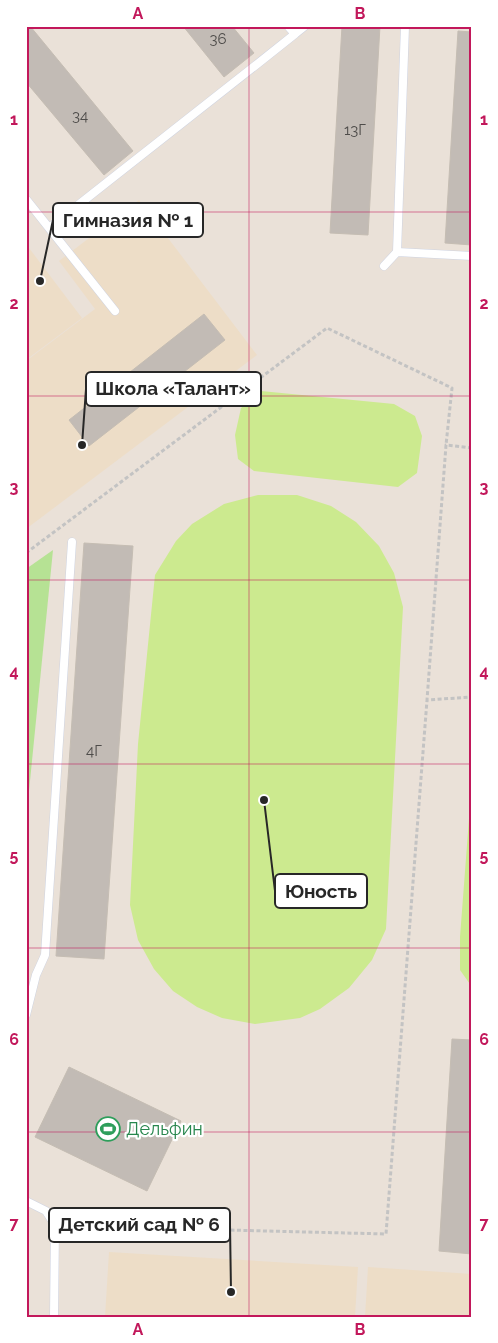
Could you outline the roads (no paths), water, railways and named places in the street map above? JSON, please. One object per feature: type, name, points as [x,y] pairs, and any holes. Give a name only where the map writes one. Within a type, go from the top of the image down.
[{"type":"lane","points":[[288,26],[294,34]]},
{"type":"lane","points":[[49,228],[305,26]]},
{"type":"lane","points":[[384,266],[397,252],[406,26]]},
{"type":"lane","points":[[26,199],[115,312]]},
{"type":"lane","points":[[397,252],[472,256]]},
{"type":"lane","points":[[26,1015],[36,975],[45,955],[72,542]]},
{"type":"lane","points":[[26,1201],[46,1211],[56,1226],[54,1317]]},
{"type":"place","name":"Гимназия № 1","points":[[40,281]]},
{"type":"place","name":"Школа «Талант»","points":[[82,445]]},
{"type":"place","name":"Юность","points":[[264,800]]},
{"type":"place","name":"Дельфин","points":[[108,1129]]},
{"type":"place","name":"Детский сад № 6","points":[[231,1292]]}]
